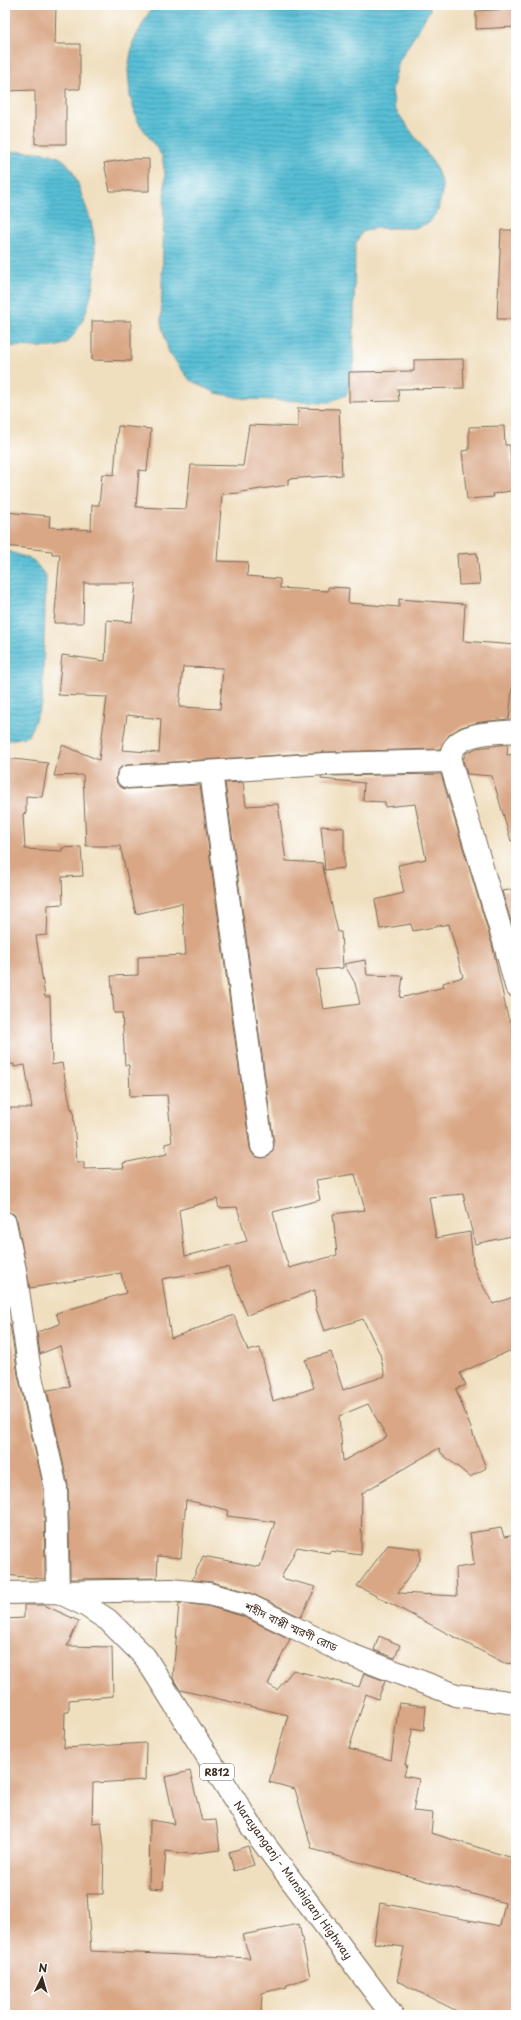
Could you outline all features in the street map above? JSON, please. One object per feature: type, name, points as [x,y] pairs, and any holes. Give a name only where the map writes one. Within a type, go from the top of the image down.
[{"type":"street","points":[[516,731],[472,736],[458,742],[452,750],[450,761],[516,986]]},
{"type":"street","points":[[128,777],[325,764],[450,761]]},
{"type":"street","points":[[211,772],[262,1146]]},
{"type":"street","points":[[5,1223],[30,1372],[56,1488],[58,1592]]},
{"type":"street","name":"শহীদ বাপ্পী স্মরণী রোড","points":[[58,1592],[171,1590],[209,1594],[246,1604],[346,1653],[456,1695],[516,1703]]},
{"type":"street","name":"Narayanganj - Munshiganj Highway","points":[[5,1593],[58,1592],[85,1605],[108,1620],[145,1657],[253,1829],[392,2015]]},
{"type":"water","points":[[153,5],[429,5],[430,10],[399,61],[392,90],[395,109],[435,165],[443,187],[438,210],[429,223],[414,228],[375,228],[362,232],[355,245],[353,377],[346,395],[329,402],[247,399],[216,393],[190,380],[169,353],[161,323],[165,174],[162,156],[137,120],[130,96],[128,69],[133,42]]},
{"type":"water","points":[[5,152],[42,152],[56,156],[66,162],[75,176],[90,218],[95,244],[92,289],[83,318],[76,331],[68,341],[62,345],[54,347],[20,346],[5,348]]},
{"type":"water","points":[[5,550],[33,560],[46,576],[42,704],[28,736],[5,741]]},
{"type":"building","points":[[5,5],[56,5],[55,44],[80,44],[80,89],[66,89],[66,144],[35,144],[35,90],[5,91]]},
{"type":"building","points":[[516,9],[516,27],[476,29],[476,11]]},
{"type":"building","points":[[129,159],[149,159],[149,191],[110,191],[104,163]]},
{"type":"building","points":[[501,230],[516,230],[516,319],[497,319]]},
{"type":"building","points":[[92,321],[131,321],[131,361],[92,360]]},
{"type":"building","points":[[463,359],[464,388],[398,389],[399,401],[349,402],[349,372],[414,371],[414,360]]},
{"type":"building","points":[[298,408],[339,409],[342,475],[288,479],[288,485],[241,493],[222,494],[217,561],[248,562],[247,576],[280,579],[280,588],[328,591],[328,587],[349,588],[348,603],[399,607],[399,599],[465,604],[463,641],[516,645],[516,689],[512,689],[509,719],[480,722],[461,727],[449,735],[440,749],[325,752],[127,765],[121,767],[117,772],[117,784],[122,788],[128,789],[200,785],[250,1148],[252,1153],[257,1157],[263,1158],[269,1156],[273,1151],[274,1144],[225,783],[243,782],[246,806],[278,804],[286,861],[322,863],[338,932],[341,932],[343,968],[316,970],[323,1009],[360,1004],[355,983],[344,964],[365,960],[367,975],[403,976],[400,998],[444,987],[443,983],[463,977],[449,924],[413,931],[411,924],[380,929],[375,900],[404,893],[398,865],[426,859],[415,804],[385,807],[385,802],[363,801],[364,783],[321,779],[321,777],[326,776],[441,774],[492,944],[508,1018],[512,1023],[516,1064],[516,1235],[475,1244],[463,1194],[429,1197],[436,1238],[470,1232],[473,1263],[477,1275],[493,1304],[516,1296],[516,1348],[460,1373],[466,1385],[456,1389],[486,1468],[470,1477],[441,1453],[439,1448],[362,1493],[361,1555],[330,1551],[329,1553],[297,1547],[281,1578],[316,1587],[301,1617],[249,1592],[212,1582],[192,1580],[203,1556],[260,1567],[275,1522],[227,1516],[228,1510],[186,1500],[181,1558],[158,1556],[157,1578],[70,1579],[68,1485],[47,1390],[70,1387],[60,1346],[40,1354],[37,1332],[60,1324],[56,1313],[126,1293],[121,1273],[30,1288],[17,1220],[14,1214],[5,1211],[5,1108],[32,1108],[25,1065],[14,1067],[14,1064],[5,1065],[5,758],[48,763],[42,797],[26,796],[26,813],[23,814],[25,849],[62,851],[62,848],[81,847],[83,876],[62,877],[63,904],[48,905],[47,935],[36,936],[45,997],[50,997],[52,1065],[62,1063],[71,1109],[73,1109],[77,1162],[84,1162],[84,1169],[124,1168],[123,1163],[167,1154],[165,1144],[172,1142],[167,1095],[130,1096],[129,1065],[125,1065],[122,1013],[114,1013],[111,976],[138,975],[138,957],[186,955],[182,903],[136,914],[120,846],[86,846],[83,775],[54,776],[62,745],[99,760],[107,697],[58,695],[62,655],[105,661],[107,620],[132,622],[136,583],[84,583],[83,623],[54,623],[60,554],[52,554],[52,551],[5,546],[5,512],[50,516],[49,527],[91,530],[92,505],[99,505],[102,474],[114,475],[118,426],[151,429],[147,471],[139,470],[136,507],[186,509],[191,465],[243,466],[249,425],[298,427]],"holes":[[[183,667],[223,668],[220,709],[179,707]],[[127,715],[161,719],[159,753],[122,750]],[[355,1174],[365,1210],[333,1214],[337,1255],[289,1268],[278,1234],[273,1212],[320,1200],[316,1180]],[[217,1199],[219,1208],[237,1207],[247,1241],[185,1256],[179,1210]],[[228,1267],[247,1315],[315,1290],[316,1308],[324,1331],[363,1319],[380,1354],[385,1376],[343,1390],[331,1352],[305,1360],[314,1388],[273,1401],[260,1348],[248,1351],[234,1315],[171,1338],[162,1279]],[[368,1404],[387,1437],[343,1461],[339,1416]]]},
{"type":"building","points":[[504,426],[505,445],[510,445],[511,470],[513,470],[516,490],[493,494],[494,497],[467,499],[462,451],[469,450],[469,427]]},
{"type":"building","points":[[477,553],[480,584],[459,585],[457,554]]},
{"type":"building","points":[[508,744],[507,755],[516,754],[516,840],[511,841],[492,776],[467,774],[463,760],[466,753],[477,748]]},
{"type":"building","points":[[321,826],[344,828],[344,868],[325,870]]},
{"type":"building","points":[[516,889],[516,938],[502,891]]},
{"type":"building","points":[[5,1324],[10,1324],[18,1375],[44,1490],[45,1579],[5,1575],[5,1538],[9,1501],[5,1501]]},
{"type":"building","points":[[501,1528],[504,1537],[516,1535],[516,1664],[504,1663],[357,1586],[388,1545],[420,1549],[420,1560],[398,1593],[457,1596],[456,1568],[474,1565],[470,1533]]},
{"type":"building","points":[[179,1603],[207,1606],[242,1616],[290,1639],[268,1684],[277,1690],[293,1670],[359,1687],[364,1673],[385,1681],[378,1699],[366,1694],[349,1749],[391,1760],[399,1703],[426,1706],[424,1730],[413,1728],[405,1765],[407,1765],[404,1776],[419,1779],[413,1811],[433,1813],[431,1833],[516,1859],[516,2015],[465,2015],[397,1981],[404,1947],[374,1943],[380,1903],[500,1926],[505,1903],[312,1849],[295,1789],[269,1782],[288,1715],[180,1690],[173,1678]]},
{"type":"building","points":[[24,1605],[44,1605],[79,1621],[67,1646],[112,1647],[113,1696],[69,1700],[69,1712],[65,1712],[64,1748],[146,1743],[145,1780],[93,1783],[92,1823],[101,1822],[104,1849],[103,1894],[87,1894],[91,1951],[250,1958],[242,1935],[299,1924],[310,1977],[287,1985],[287,1987],[262,1993],[261,2015],[5,2015],[5,1773],[7,1772],[5,1619],[24,1618]]},
{"type":"building","points":[[379,1636],[400,1645],[395,1658],[374,1650]]},
{"type":"building","points":[[190,1771],[202,1821],[216,1820],[220,1850],[189,1854],[166,1851],[163,1889],[149,1888],[150,1820],[175,1824],[165,1777]]},
{"type":"building","points":[[248,1846],[254,1865],[234,1871],[229,1852]]}]
